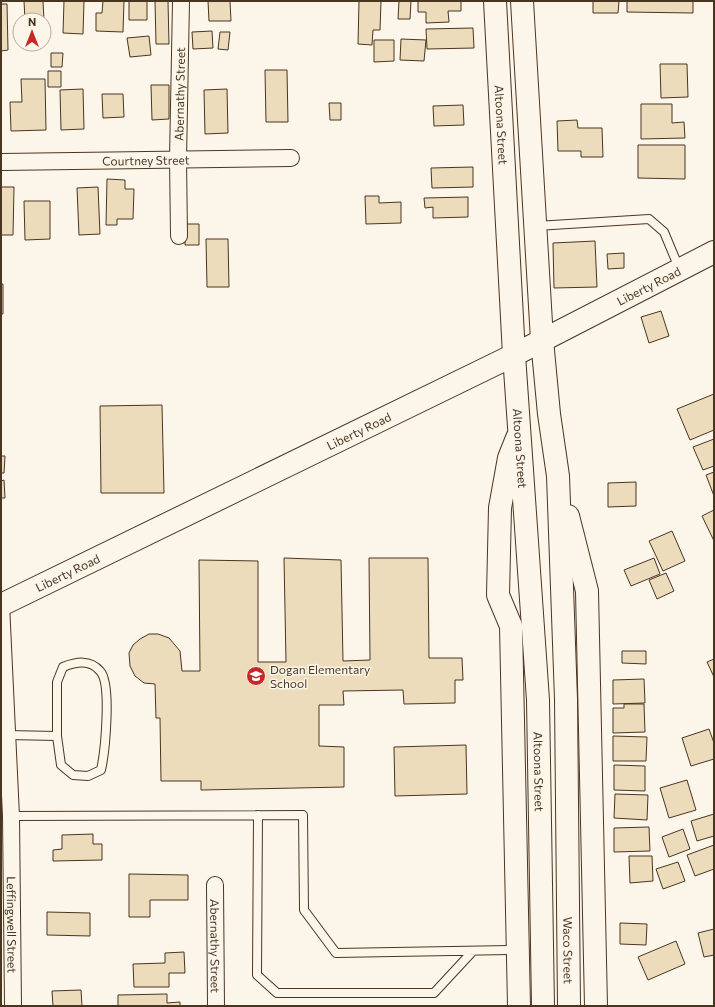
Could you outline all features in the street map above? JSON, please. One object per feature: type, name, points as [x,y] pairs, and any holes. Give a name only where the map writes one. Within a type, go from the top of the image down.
[{"type":"main road","name":"Altoona Street","points":[[495,1],[514,355],[538,700],[543,1006]]},
{"type":"main road","points":[[522,1],[542,340],[549,414],[558,476],[587,591],[596,1006]]},
{"type":"main road","name":"Liberty Road","points":[[1,604],[514,355],[714,252]]},
{"type":"main road","points":[[511,626],[498,595],[500,508],[509,458],[520,432]]},
{"type":"main road","name":"Waco Street","points":[[558,476],[566,699],[569,1006]]},
{"type":"main road","points":[[519,1006],[511,626],[527,531]]},
{"type":"street","name":"Abernathy Street","points":[[179,236],[178,159],[181,1]]},
{"type":"street","name":"Courtney Street","points":[[1,162],[292,158]]},
{"type":"street","name":"Leffingwell Street","points":[[1,604],[11,816],[13,1006]]},
{"type":"street","name":"Abernathy Street","points":[[214,885],[216,1006]]},
{"type":"lane","points":[[535,226],[649,219],[664,232],[680,270]]},
{"type":"lane","points":[[76,662],[92,664],[102,672],[106,696],[106,746],[102,770],[88,776],[73,775],[61,765],[57,736],[57,682],[63,667],[76,662]]},
{"type":"lane","points":[[7,735],[57,736]]},
{"type":"lane","points":[[258,815],[257,975],[277,993],[434,993],[474,951]]},
{"type":"lane","points":[[11,816],[303,815],[304,910],[336,953],[518,950]]},
{"type":"building","points":[[24,1],[43,1],[44,12],[25,12]]},
{"type":"building","points":[[64,1],[84,1],[83,34],[63,33]]},
{"type":"building","points":[[103,1],[124,1],[123,32],[96,31],[96,13],[102,13]]},
{"type":"building","points":[[129,1],[147,1],[147,20],[129,20]]},
{"type":"building","points":[[155,1],[168,1],[169,44],[156,44]]},
{"type":"building","points":[[208,1],[230,1],[231,21],[209,21]]},
{"type":"building","points":[[359,1],[381,1],[380,30],[373,30],[372,45],[358,44]]},
{"type":"building","points":[[399,1],[411,1],[410,19],[398,19]]},
{"type":"building","points":[[418,1],[461,1],[461,11],[448,11],[449,22],[426,23],[426,12],[418,12]]},
{"type":"building","points":[[593,1],[619,1],[618,13],[593,13]]},
{"type":"building","points":[[627,1],[693,1],[693,13],[627,12]]},
{"type":"building","points":[[1,4],[7,4],[8,50],[1,51]]},
{"type":"building","points":[[473,28],[474,48],[427,49],[426,29]]},
{"type":"building","points":[[212,31],[213,48],[193,49],[192,32]]},
{"type":"building","points":[[220,32],[230,32],[228,50],[218,49]]},
{"type":"building","points":[[149,36],[151,55],[130,57],[127,38]]},
{"type":"building","points":[[401,39],[426,40],[424,61],[400,60]]},
{"type":"building","points":[[374,40],[394,40],[394,61],[374,62]]},
{"type":"building","points":[[51,53],[63,53],[62,67],[51,67]]},
{"type":"building","points":[[660,64],[687,64],[688,97],[661,98]]},
{"type":"building","points":[[265,70],[287,70],[288,122],[266,122]]},
{"type":"building","points":[[48,71],[61,71],[61,87],[48,87]]},
{"type":"building","points":[[21,79],[45,79],[46,130],[11,131],[10,102],[22,102]]},
{"type":"building","points":[[151,85],[169,85],[169,119],[152,120]]},
{"type":"building","points":[[83,89],[84,129],[61,130],[60,90]]},
{"type":"building","points":[[227,89],[228,133],[205,134],[204,90]]},
{"type":"building","points":[[102,94],[123,94],[124,117],[103,118]]},
{"type":"building","points":[[329,103],[341,103],[341,120],[330,120]]},
{"type":"building","points":[[641,104],[672,104],[672,123],[684,122],[685,138],[641,139]]},
{"type":"building","points":[[463,105],[464,125],[434,126],[433,106]]},
{"type":"building","points":[[577,120],[578,128],[602,128],[603,157],[581,157],[581,151],[558,151],[557,121]]},
{"type":"building","points":[[638,145],[685,145],[685,179],[638,178]]},
{"type":"building","points":[[473,167],[473,187],[432,188],[431,168]]},
{"type":"building","points":[[107,179],[125,180],[125,189],[134,189],[133,219],[117,219],[117,225],[106,225]]},
{"type":"building","points":[[1,187],[14,187],[13,235],[1,235]]},
{"type":"building","points":[[98,187],[100,234],[79,235],[77,188]]},
{"type":"building","points":[[365,196],[379,196],[379,203],[401,202],[401,223],[366,224]]},
{"type":"building","points":[[468,197],[468,217],[433,218],[433,207],[425,208],[424,198]]},
{"type":"building","points":[[24,201],[50,201],[50,239],[25,240]]},
{"type":"building","points":[[185,224],[199,224],[199,245],[185,245]]},
{"type":"building","points":[[206,239],[228,239],[229,287],[207,287]]},
{"type":"building","points":[[595,241],[597,287],[554,288],[553,243]]},
{"type":"building","points":[[624,253],[624,268],[608,269],[607,254]]},
{"type":"building","points":[[1,284],[3,284],[3,314],[1,314]]},
{"type":"building","points":[[661,311],[669,336],[649,343],[641,317]]},
{"type":"building","points":[[714,394],[714,430],[690,440],[677,409]]},
{"type":"building","points":[[162,405],[164,493],[101,493],[100,406]]},
{"type":"building","points":[[714,439],[714,466],[703,470],[693,447]]},
{"type":"building","points":[[1,456],[5,456],[4,473],[1,473]]},
{"type":"building","points":[[714,472],[714,496],[706,475]]},
{"type":"building","points":[[4,480],[5,498],[1,498],[1,481]]},
{"type":"building","points":[[636,482],[636,506],[608,507],[608,483]]},
{"type":"building","points":[[714,510],[714,541],[702,516]]},
{"type":"building","points":[[672,531],[685,561],[663,571],[649,541]]},
{"type":"building","points":[[284,558],[341,560],[343,661],[370,660],[369,558],[428,558],[429,658],[462,658],[463,680],[455,680],[455,703],[404,704],[403,690],[343,691],[344,705],[319,705],[319,746],[344,747],[344,787],[201,790],[201,781],[161,781],[160,718],[156,718],[155,684],[144,683],[135,676],[130,666],[129,653],[133,645],[149,634],[158,634],[169,638],[180,651],[182,671],[200,671],[199,560],[258,561],[258,662],[286,662]]},
{"type":"building","points":[[654,558],[660,574],[631,586],[624,570]]},
{"type":"building","points":[[666,573],[674,591],[657,599],[649,580]]},
{"type":"building","points":[[622,651],[646,651],[646,664],[622,663]]},
{"type":"building","points":[[714,659],[714,677],[707,662]]},
{"type":"building","points":[[644,679],[645,703],[613,704],[613,680]]},
{"type":"building","points":[[624,704],[644,704],[645,732],[613,733],[613,708],[624,708]]},
{"type":"building","points":[[709,729],[714,743],[714,759],[691,766],[682,738]]},
{"type":"building","points":[[613,736],[647,737],[646,761],[613,761]]},
{"type":"building","points":[[466,745],[467,794],[395,796],[394,747]]},
{"type":"building","points":[[614,765],[645,766],[645,791],[614,790]]},
{"type":"building","points":[[687,780],[696,810],[669,818],[660,788]]},
{"type":"building","points":[[615,794],[648,795],[647,820],[614,818]]},
{"type":"building","points":[[714,814],[714,836],[697,841],[691,821]]},
{"type":"building","points":[[649,827],[650,851],[614,852],[614,828]]},
{"type":"building","points":[[683,829],[690,849],[669,857],[662,837]]},
{"type":"building","points":[[93,834],[93,844],[102,844],[102,860],[53,861],[53,850],[62,849],[62,835]]},
{"type":"building","points":[[714,845],[714,869],[695,876],[687,855]]},
{"type":"building","points":[[629,856],[652,856],[653,881],[630,883]]},
{"type":"building","points":[[678,862],[685,881],[663,889],[656,869]]},
{"type":"building","points":[[129,874],[188,875],[188,900],[150,900],[150,917],[129,917]]},
{"type":"building","points":[[47,912],[90,913],[90,936],[47,935]]},
{"type":"building","points":[[620,923],[647,924],[646,945],[620,944]]},
{"type":"building","points":[[714,929],[714,955],[704,957],[698,933]]},
{"type":"building","points":[[676,941],[685,964],[648,980],[638,957]]},
{"type":"building","points":[[184,952],[185,973],[169,973],[169,987],[134,987],[133,964],[165,963],[165,953]]},
{"type":"building","points":[[81,990],[82,1006],[53,1006],[52,991]]},
{"type":"building","points":[[167,994],[167,1003],[180,1002],[180,1006],[118,1006],[118,995]]},
{"type":"place","name":"Dogan Elementary School","points":[[256,676]]}]
